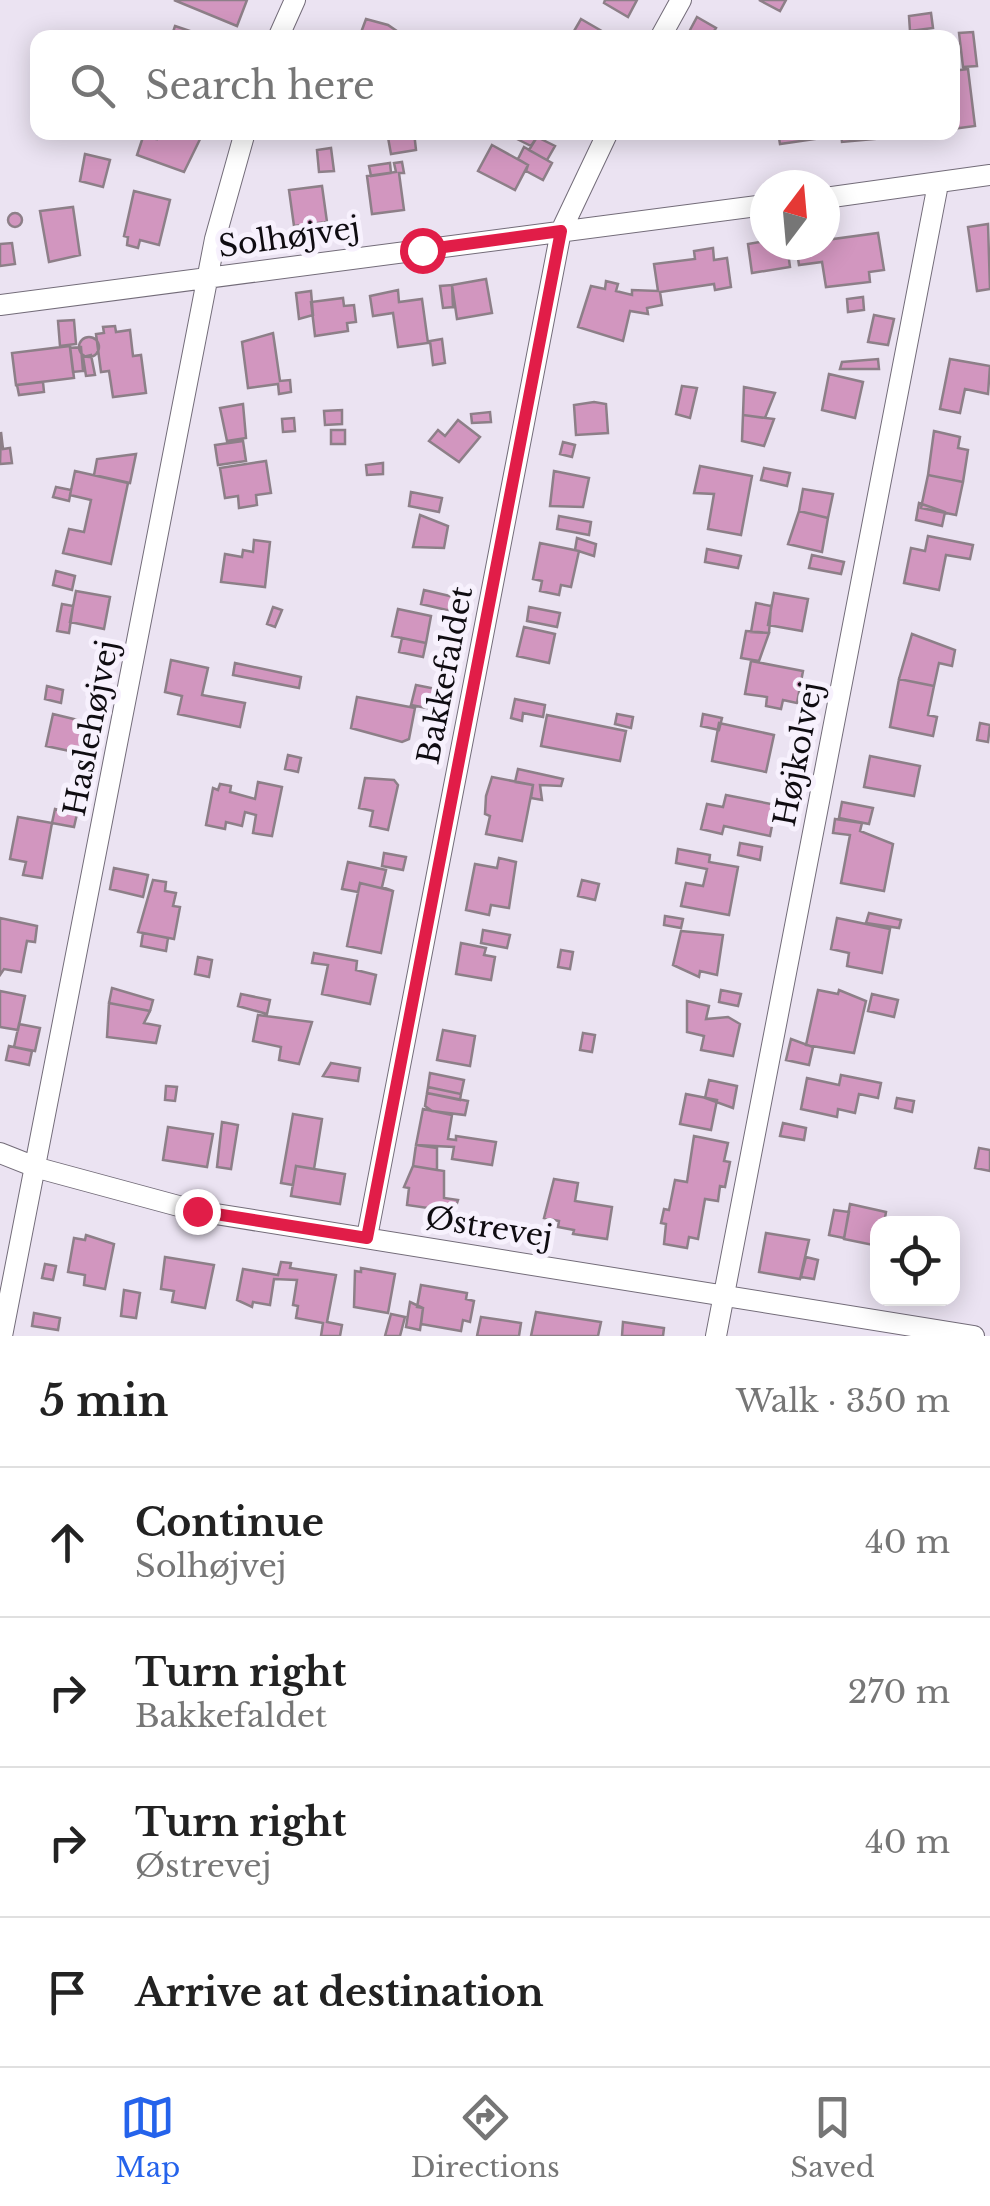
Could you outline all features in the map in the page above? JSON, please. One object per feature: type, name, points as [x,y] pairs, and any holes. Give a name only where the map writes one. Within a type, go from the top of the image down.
[{"type":"street","points":[[282,30],[295,0]]},
{"type":"street","points":[[664,30],[680,0]]},
{"type":"street","name":"Haslehøjvej","points":[[2,1336],[38,1168],[208,278],[243,140]]},
{"type":"street","name":"Bakkefaldet","points":[[367,1238],[561,231],[604,140]]},
{"type":"street","points":[[840,196],[990,175]]},
{"type":"street","name":"Højkolvej","points":[[716,1336],[938,184]]},
{"type":"street","name":"Solhøjvej","points":[[0,305],[750,207]]},
{"type":"street","name":"Østrevej","points":[[0,1153],[38,1168],[197,1211],[974,1336]]},
{"type":"building","points":[[174,0],[247,0],[237,26]]},
{"type":"building","points":[[637,0],[628,17],[604,3]]},
{"type":"building","points":[[759,0],[786,0],[780,11]]},
{"type":"building","points":[[931,13],[933,28],[910,30],[909,16]]},
{"type":"building","points":[[697,17],[716,28],[715,30],[690,30]]},
{"type":"building","points":[[366,19],[395,30],[362,30]]},
{"type":"building","points":[[581,19],[600,30],[575,30]]},
{"type":"building","points":[[973,32],[977,66],[963,67],[960,33]]},
{"type":"building","points":[[968,69],[975,126],[960,128],[960,70]]},
{"type":"building","points":[[142,140],[200,140],[184,172],[137,155]]},
{"type":"building","points":[[388,140],[415,140],[416,150],[391,154]]},
{"type":"building","points":[[535,140],[555,146],[547,160],[529,150]]},
{"type":"building","points":[[492,145],[528,165],[515,190],[478,171]]},
{"type":"building","points":[[524,147],[552,163],[543,180],[526,171],[528,165],[518,159]]},
{"type":"building","points":[[331,148],[334,171],[319,172],[317,150]]},
{"type":"building","points":[[85,154],[110,160],[103,187],[80,181]]},
{"type":"building","points":[[402,162],[404,173],[399,173],[404,210],[372,214],[367,176],[396,172],[394,163]]},
{"type":"building","points":[[390,163],[391,173],[371,176],[369,166]]},
{"type":"building","points":[[322,186],[327,222],[294,226],[289,190]]},
{"type":"building","points":[[134,191],[170,200],[159,245],[140,240],[138,248],[127,245],[128,237],[124,236]]},
{"type":"building","points":[[73,207],[80,255],[49,262],[40,211]]},
{"type":"building","points":[[15,213],[22,220],[15,227],[8,220]]},
{"type":"building","points":[[988,224],[990,289],[977,291],[968,227]]},
{"type":"building","points":[[878,233],[884,270],[869,272],[870,282],[826,287],[822,262],[799,265],[798,260],[840,260],[840,238]]},
{"type":"building","points":[[12,243],[15,264],[0,266],[0,244]]},
{"type":"building","points":[[713,248],[714,260],[727,258],[731,287],[715,290],[714,284],[660,292],[662,305],[647,308],[648,314],[630,311],[623,341],[578,327],[591,286],[605,289],[606,281],[618,284],[616,291],[632,295],[632,290],[658,291],[654,264],[695,259],[694,251]]},
{"type":"building","points":[[750,260],[789,260],[790,267],[752,273]]},
{"type":"building","points":[[486,279],[492,313],[457,319],[452,285]]},
{"type":"building","points":[[452,285],[453,307],[443,308],[440,286]]},
{"type":"building","points":[[398,290],[399,302],[422,299],[428,343],[398,347],[393,313],[373,316],[370,296]]},
{"type":"building","points":[[311,291],[313,315],[299,319],[296,293]]},
{"type":"building","points":[[863,297],[864,310],[848,312],[847,299]]},
{"type":"building","points":[[343,298],[344,306],[354,305],[356,322],[347,323],[348,331],[315,336],[311,302]]},
{"type":"building","points":[[874,315],[894,319],[888,345],[868,342]]},
{"type":"building","points":[[74,320],[76,344],[60,346],[58,321]]},
{"type":"building","points":[[115,326],[116,332],[130,330],[133,356],[141,355],[146,393],[113,397],[109,371],[101,372],[96,334],[104,333],[103,327]]},
{"type":"building","points":[[273,333],[280,381],[290,380],[291,392],[279,394],[278,384],[248,388],[242,342]]},
{"type":"building","points":[[89,337],[99,347],[89,357],[79,347]]},
{"type":"building","points":[[442,339],[445,363],[433,365],[430,341]]},
{"type":"building","points":[[70,346],[74,378],[16,385],[12,353]]},
{"type":"building","points":[[81,347],[83,371],[73,372],[70,348]]},
{"type":"building","points":[[91,355],[95,375],[86,376],[83,357]]},
{"type":"building","points":[[878,359],[879,369],[840,369],[842,362]]},
{"type":"building","points":[[950,359],[990,366],[988,394],[965,389],[960,413],[940,409]]},
{"type":"building","points":[[829,374],[863,382],[855,418],[822,410]]},
{"type":"building","points":[[43,382],[44,392],[19,395],[17,385]]},
{"type":"building","points":[[682,386],[697,388],[690,418],[676,414]]},
{"type":"building","points":[[744,387],[775,393],[765,418],[743,415]]},
{"type":"building","points":[[243,404],[246,438],[227,441],[220,408]]},
{"type":"building","points":[[606,404],[608,433],[576,435],[574,405]]},
{"type":"building","points":[[342,410],[342,424],[325,425],[324,411]]},
{"type":"building","points":[[490,412],[491,422],[472,423],[471,414]]},
{"type":"building","points":[[743,415],[774,419],[764,446],[742,441]]},
{"type":"building","points":[[294,418],[295,431],[283,432],[282,419]]},
{"type":"building","points":[[458,420],[480,437],[459,462],[429,441],[438,430],[445,436]]},
{"type":"building","points":[[331,430],[345,430],[345,444],[331,444]]},
{"type":"building","points":[[934,431],[960,437],[958,448],[968,450],[963,482],[928,475]]},
{"type":"building","points":[[1,432],[3,449],[10,448],[12,463],[0,464]]},
{"type":"building","points":[[243,441],[246,461],[218,465],[215,445]]},
{"type":"building","points":[[563,442],[575,445],[572,457],[560,454]]},
{"type":"building","points":[[136,454],[130,483],[94,475],[97,459]]},
{"type":"building","points":[[266,461],[271,493],[256,495],[257,505],[239,508],[238,496],[225,498],[220,468]]},
{"type":"building","points":[[383,463],[383,474],[367,475],[366,465]]},
{"type":"building","points":[[700,466],[752,476],[741,535],[708,529],[714,494],[694,493]]},
{"type":"building","points":[[764,468],[790,473],[787,486],[761,480]]},
{"type":"building","points":[[75,471],[128,483],[111,564],[63,553],[69,529],[84,532],[91,500],[70,495]]},
{"type":"building","points":[[554,471],[589,478],[583,507],[550,506]]},
{"type":"building","points":[[928,475],[963,482],[956,515],[921,508]]},
{"type":"building","points":[[56,487],[71,490],[69,501],[53,497]]},
{"type":"building","points":[[803,489],[833,494],[828,518],[799,511]]},
{"type":"building","points":[[411,492],[442,498],[439,512],[409,506]]},
{"type":"building","points":[[919,503],[945,512],[942,526],[916,520]]},
{"type":"building","points":[[799,511],[828,518],[822,552],[788,544]]},
{"type":"building","points":[[420,515],[448,526],[444,548],[413,547]]},
{"type":"building","points":[[559,516],[591,522],[589,535],[557,529]]},
{"type":"building","points":[[928,536],[973,545],[970,559],[946,555],[939,590],[904,583],[911,548],[925,551]]},
{"type":"building","points":[[577,538],[596,544],[594,556],[575,550]]},
{"type":"building","points":[[254,540],[270,542],[265,587],[221,582],[225,554],[242,557],[243,550],[253,552]]},
{"type":"building","points":[[540,543],[579,551],[571,587],[561,585],[559,595],[540,591],[542,581],[533,579]]},
{"type":"building","points":[[707,549],[741,556],[738,568],[705,562]]},
{"type":"building","points":[[812,555],[844,562],[841,574],[809,568]]},
{"type":"building","points":[[56,571],[75,576],[72,590],[53,585]]},
{"type":"building","points":[[424,590],[454,597],[451,611],[421,604]]},
{"type":"building","points":[[76,591],[110,597],[104,629],[70,622]]},
{"type":"building","points":[[774,593],[808,599],[802,631],[768,625]]},
{"type":"building","points":[[756,603],[771,606],[769,633],[751,632]]},
{"type":"building","points":[[62,604],[73,606],[69,633],[57,631]]},
{"type":"building","points":[[273,607],[282,610],[275,627],[267,624]]},
{"type":"building","points":[[529,607],[560,613],[557,627],[527,621]]},
{"type":"building","points":[[398,609],[431,616],[426,643],[392,636]]},
{"type":"building","points":[[524,627],[555,634],[549,663],[517,656]]},
{"type":"building","points":[[746,631],[769,633],[759,661],[741,658]]},
{"type":"building","points":[[912,634],[955,650],[952,666],[939,663],[934,686],[899,679]]},
{"type":"building","points":[[402,638],[426,643],[423,657],[399,652]]},
{"type":"building","points":[[171,660],[208,668],[202,695],[245,703],[240,727],[178,714],[182,696],[165,692]]},
{"type":"building","points":[[751,661],[803,671],[797,703],[783,700],[781,709],[766,706],[767,697],[745,694]]},
{"type":"building","points":[[235,663],[301,677],[299,688],[233,675]]},
{"type":"building","points":[[899,679],[934,686],[928,715],[937,717],[933,736],[890,727]]},
{"type":"building","points":[[416,685],[436,689],[432,709],[411,705]]},
{"type":"building","points":[[47,686],[63,690],[61,703],[45,699]]},
{"type":"building","points":[[357,697],[415,708],[409,739],[402,742],[351,728]]},
{"type":"building","points":[[515,699],[545,705],[543,717],[523,713],[522,721],[511,718]]},
{"type":"building","points":[[53,714],[86,722],[79,753],[46,746]]},
{"type":"building","points":[[617,714],[633,717],[631,728],[615,724]]},
{"type":"building","points":[[703,714],[722,718],[719,730],[701,726]]},
{"type":"building","points":[[547,715],[626,731],[620,761],[541,746]]},
{"type":"building","points":[[719,723],[774,735],[766,772],[712,761]]},
{"type":"building","points":[[980,723],[990,725],[988,742],[977,740]]},
{"type":"building","points":[[288,755],[301,758],[298,772],[285,769]]},
{"type":"building","points":[[870,756],[920,766],[914,796],[864,787]]},
{"type":"building","points":[[518,769],[563,779],[561,786],[540,785],[542,800],[531,798],[533,785],[515,782]]},
{"type":"building","points":[[492,777],[533,785],[522,841],[486,834],[490,816],[485,814],[486,796]]},
{"type":"building","points":[[365,778],[394,780],[398,785],[388,830],[370,826],[373,811],[359,808]]},
{"type":"building","points":[[258,782],[282,787],[272,836],[253,833],[256,815],[245,812],[242,826],[226,822],[225,829],[206,825],[213,788],[218,790],[220,784],[231,786],[230,792],[255,799]]},
{"type":"building","points":[[726,795],[776,805],[770,836],[724,826],[722,834],[701,829],[707,804],[723,807]]},
{"type":"building","points":[[842,802],[873,808],[869,824],[839,818]]},
{"type":"building","points":[[55,809],[77,814],[74,827],[52,823]]},
{"type":"building","points":[[18,817],[52,823],[42,878],[23,875],[26,862],[10,859]]},
{"type":"building","points":[[835,819],[862,823],[860,831],[893,844],[884,891],[841,883],[850,835],[833,833]]},
{"type":"building","points":[[740,843],[762,847],[760,860],[738,855]]},
{"type":"building","points":[[678,849],[710,855],[709,862],[738,867],[729,915],[681,906],[686,883],[703,886],[707,869],[676,863]]},
{"type":"building","points":[[384,853],[406,857],[403,870],[382,866]]},
{"type":"building","points":[[499,858],[516,862],[509,908],[491,905],[489,915],[466,910],[475,864],[497,868]]},
{"type":"building","points":[[348,862],[386,870],[382,887],[393,891],[360,883],[358,892],[342,889]]},
{"type":"building","points":[[114,868],[148,875],[143,897],[110,889]]},
{"type":"building","points":[[153,880],[166,882],[165,891],[176,893],[173,906],[180,907],[174,939],[138,932]]},
{"type":"building","points":[[582,880],[599,884],[595,900],[578,896]]},
{"type":"building","points":[[360,883],[393,891],[381,953],[347,946]]},
{"type":"building","points":[[869,913],[901,920],[899,928],[866,923]]},
{"type":"building","points":[[665,916],[683,919],[681,928],[664,925]]},
{"type":"building","points":[[0,918],[37,926],[35,942],[27,941],[21,972],[4,969],[0,975]]},
{"type":"building","points":[[837,918],[890,929],[882,973],[847,966],[849,953],[831,949]]},
{"type":"building","points":[[483,930],[510,935],[507,948],[481,943]]},
{"type":"building","points":[[681,931],[723,935],[717,975],[700,971],[699,977],[673,965]]},
{"type":"building","points":[[143,933],[168,938],[166,951],[141,946]]},
{"type":"building","points":[[461,943],[486,948],[484,955],[495,957],[491,980],[456,974]]},
{"type":"building","points":[[561,950],[573,952],[570,969],[558,967]]},
{"type":"building","points":[[314,953],[357,961],[356,970],[376,975],[370,1004],[322,994],[328,965],[312,963]]},
{"type":"building","points":[[198,957],[212,960],[209,977],[195,974]]},
{"type":"building","points":[[112,988],[153,1000],[150,1011],[109,1003]]},
{"type":"building","points":[[721,990],[741,994],[738,1006],[719,1002]]},
{"type":"building","points":[[818,990],[838,994],[839,990],[866,1001],[854,1053],[806,1045]]},
{"type":"building","points":[[0,991],[25,996],[18,1030],[0,1027]]},
{"type":"building","points":[[241,994],[270,1000],[267,1014],[238,1006]]},
{"type":"building","points":[[872,994],[898,1000],[894,1017],[868,1011]]},
{"type":"building","points":[[687,1001],[709,1006],[706,1019],[728,1017],[740,1024],[733,1056],[701,1050],[704,1036],[687,1032]]},
{"type":"building","points":[[109,1003],[150,1011],[144,1023],[160,1026],[156,1043],[107,1037]]},
{"type":"building","points":[[258,1015],[312,1022],[299,1064],[279,1060],[281,1047],[253,1041]]},
{"type":"building","points":[[19,1024],[40,1028],[35,1051],[14,1047]]},
{"type":"building","points":[[443,1030],[475,1036],[470,1066],[437,1060]]},
{"type":"building","points":[[583,1033],[595,1035],[592,1052],[580,1050]]},
{"type":"building","points":[[791,1039],[813,1047],[809,1065],[786,1060]]},
{"type":"building","points":[[9,1046],[32,1051],[29,1065],[6,1060]]},
{"type":"building","points":[[331,1063],[360,1068],[358,1081],[323,1076]]},
{"type":"building","points":[[430,1073],[464,1080],[461,1094],[428,1087]]},
{"type":"building","points":[[841,1075],[881,1083],[878,1098],[859,1094],[855,1113],[838,1109],[837,1117],[801,1109],[807,1078],[839,1085]]},
{"type":"building","points":[[709,1080],[737,1086],[733,1108],[705,1098]]},
{"type":"building","points":[[166,1086],[177,1087],[175,1101],[165,1100]]},
{"type":"building","points":[[428,1087],[461,1094],[460,1100],[427,1093]]},
{"type":"building","points":[[427,1093],[468,1101],[465,1115],[432,1111],[425,1106]]},
{"type":"building","points":[[686,1094],[717,1100],[711,1130],[680,1124]]},
{"type":"building","points":[[897,1098],[914,1101],[912,1112],[895,1108]]},
{"type":"building","points":[[423,1109],[452,1115],[448,1139],[456,1140],[456,1136],[496,1142],[492,1165],[452,1159],[454,1147],[416,1145]]},
{"type":"building","points":[[293,1114],[322,1119],[314,1169],[296,1166],[293,1185],[281,1183]]},
{"type":"building","points":[[222,1122],[238,1125],[231,1169],[217,1167]]},
{"type":"building","points":[[783,1123],[806,1128],[804,1140],[780,1136]]},
{"type":"building","points":[[168,1127],[213,1134],[207,1167],[163,1160]]},
{"type":"building","points":[[694,1136],[728,1143],[724,1161],[730,1162],[718,1201],[705,1199],[698,1239],[689,1237],[687,1248],[664,1244],[666,1224],[661,1223],[664,1209],[669,1210],[675,1180],[687,1182]]},
{"type":"building","points":[[416,1145],[437,1148],[437,1170],[413,1166]]},
{"type":"building","points":[[979,1148],[990,1150],[990,1171],[975,1168]]},
{"type":"building","points":[[296,1166],[345,1174],[340,1204],[291,1196]]},
{"type":"building","points":[[413,1166],[444,1171],[444,1198],[458,1200],[452,1218],[440,1216],[442,1210],[407,1205],[409,1188],[404,1187]]},
{"type":"building","points":[[554,1179],[578,1183],[575,1201],[612,1207],[607,1239],[573,1234],[574,1230],[558,1227],[559,1221],[544,1218]]},
{"type":"building","points":[[850,1204],[886,1212],[885,1216],[870,1216],[870,1244],[844,1239]]},
{"type":"building","points":[[834,1210],[849,1212],[844,1238],[829,1235]]},
{"type":"building","points":[[766,1233],[809,1240],[800,1279],[759,1272]]},
{"type":"building","points":[[86,1235],[114,1244],[105,1289],[84,1285],[85,1275],[68,1272],[74,1238],[85,1240]]},
{"type":"building","points":[[165,1257],[214,1265],[205,1308],[172,1302],[174,1291],[161,1289]]},
{"type":"building","points":[[806,1257],[818,1260],[814,1279],[801,1277]]},
{"type":"building","points":[[281,1262],[291,1263],[290,1268],[336,1275],[327,1322],[342,1325],[340,1336],[321,1336],[323,1323],[296,1318],[298,1306],[293,1305],[297,1280],[274,1279],[270,1305],[253,1302],[252,1307],[237,1300],[243,1269],[278,1275]]},
{"type":"building","points":[[45,1264],[56,1266],[53,1280],[42,1278]]},
{"type":"building","points":[[361,1268],[395,1274],[388,1313],[354,1307],[355,1271],[361,1272]]},
{"type":"building","points":[[421,1285],[467,1293],[466,1299],[474,1301],[470,1322],[463,1320],[461,1331],[421,1324],[423,1308],[417,1307]]},
{"type":"building","points":[[124,1290],[140,1293],[136,1318],[121,1316]]},
{"type":"building","points":[[410,1302],[423,1308],[420,1330],[406,1327]]},
{"type":"building","points":[[536,1312],[601,1322],[598,1336],[531,1336]]},
{"type":"building","points":[[34,1313],[60,1318],[58,1330],[32,1326]]},
{"type":"building","points":[[391,1314],[405,1317],[400,1336],[385,1336]]},
{"type":"building","points":[[481,1317],[521,1323],[519,1336],[477,1336]]},
{"type":"building","points":[[623,1322],[664,1328],[663,1336],[622,1336]]},
{"type":"route","points":[[197,1211],[367,1238],[561,231],[422,250]]}]
